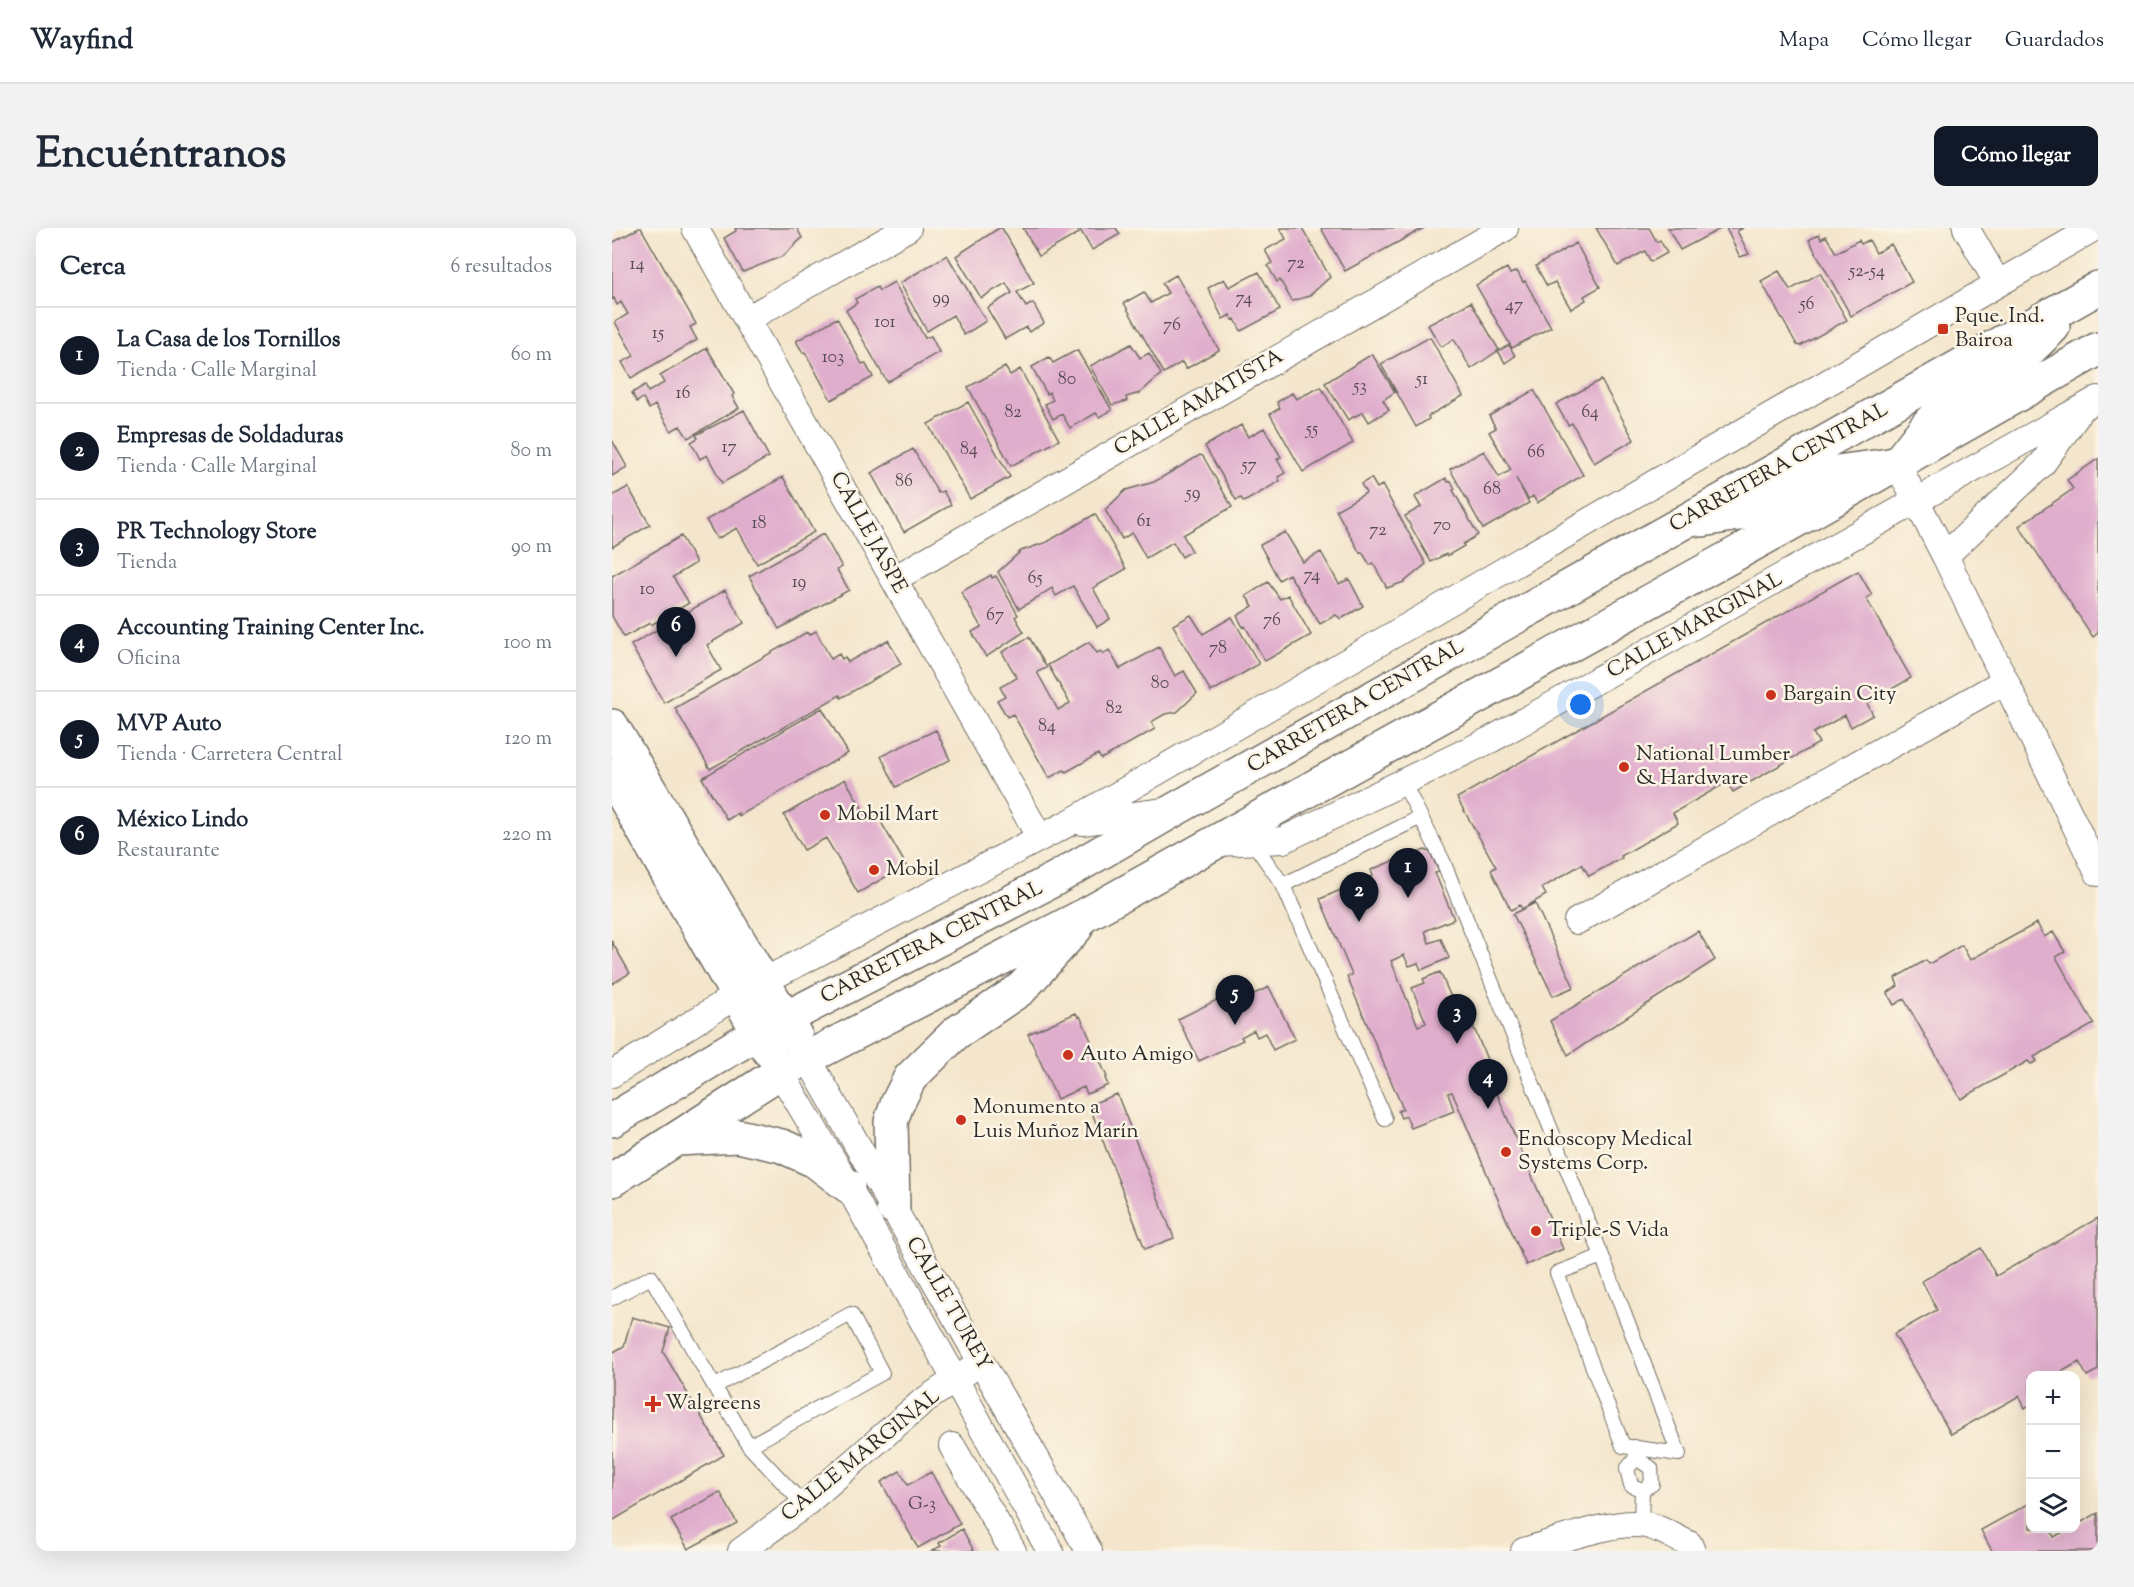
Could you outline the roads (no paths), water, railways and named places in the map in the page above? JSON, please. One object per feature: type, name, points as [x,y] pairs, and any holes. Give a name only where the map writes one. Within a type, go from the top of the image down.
[{"type":"main road","points":[[1679,524],[1751,512],[1830,472],[1897,464],[1929,423],[1951,401],[2015,364],[2092,291]]},
{"type":"main road","name":"CARRETERA CENTRAL","points":[[612,1120],[772,1025],[1055,879],[2092,291]]},
{"type":"main road","points":[[612,1180],[794,1064],[1089,914],[1897,464],[2098,349]]},
{"type":"main road","points":[[612,726],[750,989]]},
{"type":"main road","points":[[612,776],[750,989],[794,1064]]},
{"type":"main road","points":[[893,1207],[891,1122],[910,1078],[956,1033],[1021,989],[1089,914]]},
{"type":"main road","points":[[675,1139],[738,1136],[782,1146],[815,1161],[848,1186]]},
{"type":"street","name":"CALLE JASPE","points":[[695,228],[1040,838]]},
{"type":"street","points":[[747,319],[908,228]]},
{"type":"street","name":"CALLE AMATISTA","points":[[894,579],[1505,228]]},
{"type":"street","points":[[1966,228],[1997,282]]},
{"type":"street","points":[[612,1074],[750,989],[1069,823],[1384,642],[1997,282],[2094,228]]},
{"type":"street","points":[[1945,556],[2042,464],[2090,404]]},
{"type":"street","name":"CALLE MARGINAL","points":[[1213,843],[1283,840],[1492,739],[2090,404]]},
{"type":"street","points":[[1897,464],[1945,556],[2098,873]]},
{"type":"street","points":[[1577,921],[2005,681]]},
{"type":"street","points":[[1069,823],[1174,810]]},
{"type":"street","name":"CALLE TUREY","points":[[794,1064],[848,1186],[1050,1551]]},
{"type":"street","name":"CALLE TUREY","points":[[794,1064],[893,1207],[1089,1551]]},
{"type":"street","name":"CALLE MARGINAL","points":[[741,1551],[804,1505],[922,1402],[982,1362]]},
{"type":"street","points":[[952,1446],[1013,1551]]},
{"type":"street","points":[[1524,1551],[1607,1527],[1641,1525],[1653,1527],[1689,1545],[1692,1551]]},
{"type":"lane","points":[[1403,782],[1443,861],[1602,1256],[1679,1454],[1636,1452],[1623,1446],[1557,1274],[1602,1256]]},
{"type":"lane","points":[[1283,885],[1421,817]]},
{"type":"lane","points":[[1252,842],[1283,885],[1385,1119]]},
{"type":"lane","points":[[612,1298],[651,1277],[749,1446],[804,1505]]},
{"type":"lane","points":[[714,1386],[851,1314],[882,1373],[749,1446]]},
{"type":"lane","points":[[1636,1452],[1627,1469],[1631,1485],[1642,1490],[1641,1525]]},
{"type":"place","name":"Pque. Ind. Bairoa","points":[[1943,329]]},
{"type":"place","name":"México Lindo","points":[[676,657]]},
{"type":"place","name":"Bargain City","points":[[1771,695]]},
{"type":"place","name":"National Lumber & Hardware","points":[[1624,767]]},
{"type":"place","name":"Mobil Mart","points":[[825,815]]},
{"type":"place","name":"Mobil","points":[[874,870]]},
{"type":"place","name":"La Casa de los Tornillos","points":[[1408,898]]},
{"type":"place","name":"Empresas de Soldaduras","points":[[1359,922]]},
{"type":"place","name":"MVP Auto","points":[[1235,1025]]},
{"type":"place","name":"PR Technology Store","points":[[1457,1044]]},
{"type":"place","name":"Auto Amigo","points":[[1068,1055]]},
{"type":"place","name":"Accounting Training Center Inc.","points":[[1488,1109]]},
{"type":"place","name":"Monumento a Luis Muñoz Marín","points":[[961,1120]]},
{"type":"place","name":"Endoscopy Medical Systems Corp.","points":[[1506,1152]]},
{"type":"place","name":"Triple-S Vida","points":[[1536,1231]]},
{"type":"place","name":"Walgreens","points":[[653,1404]]}]
